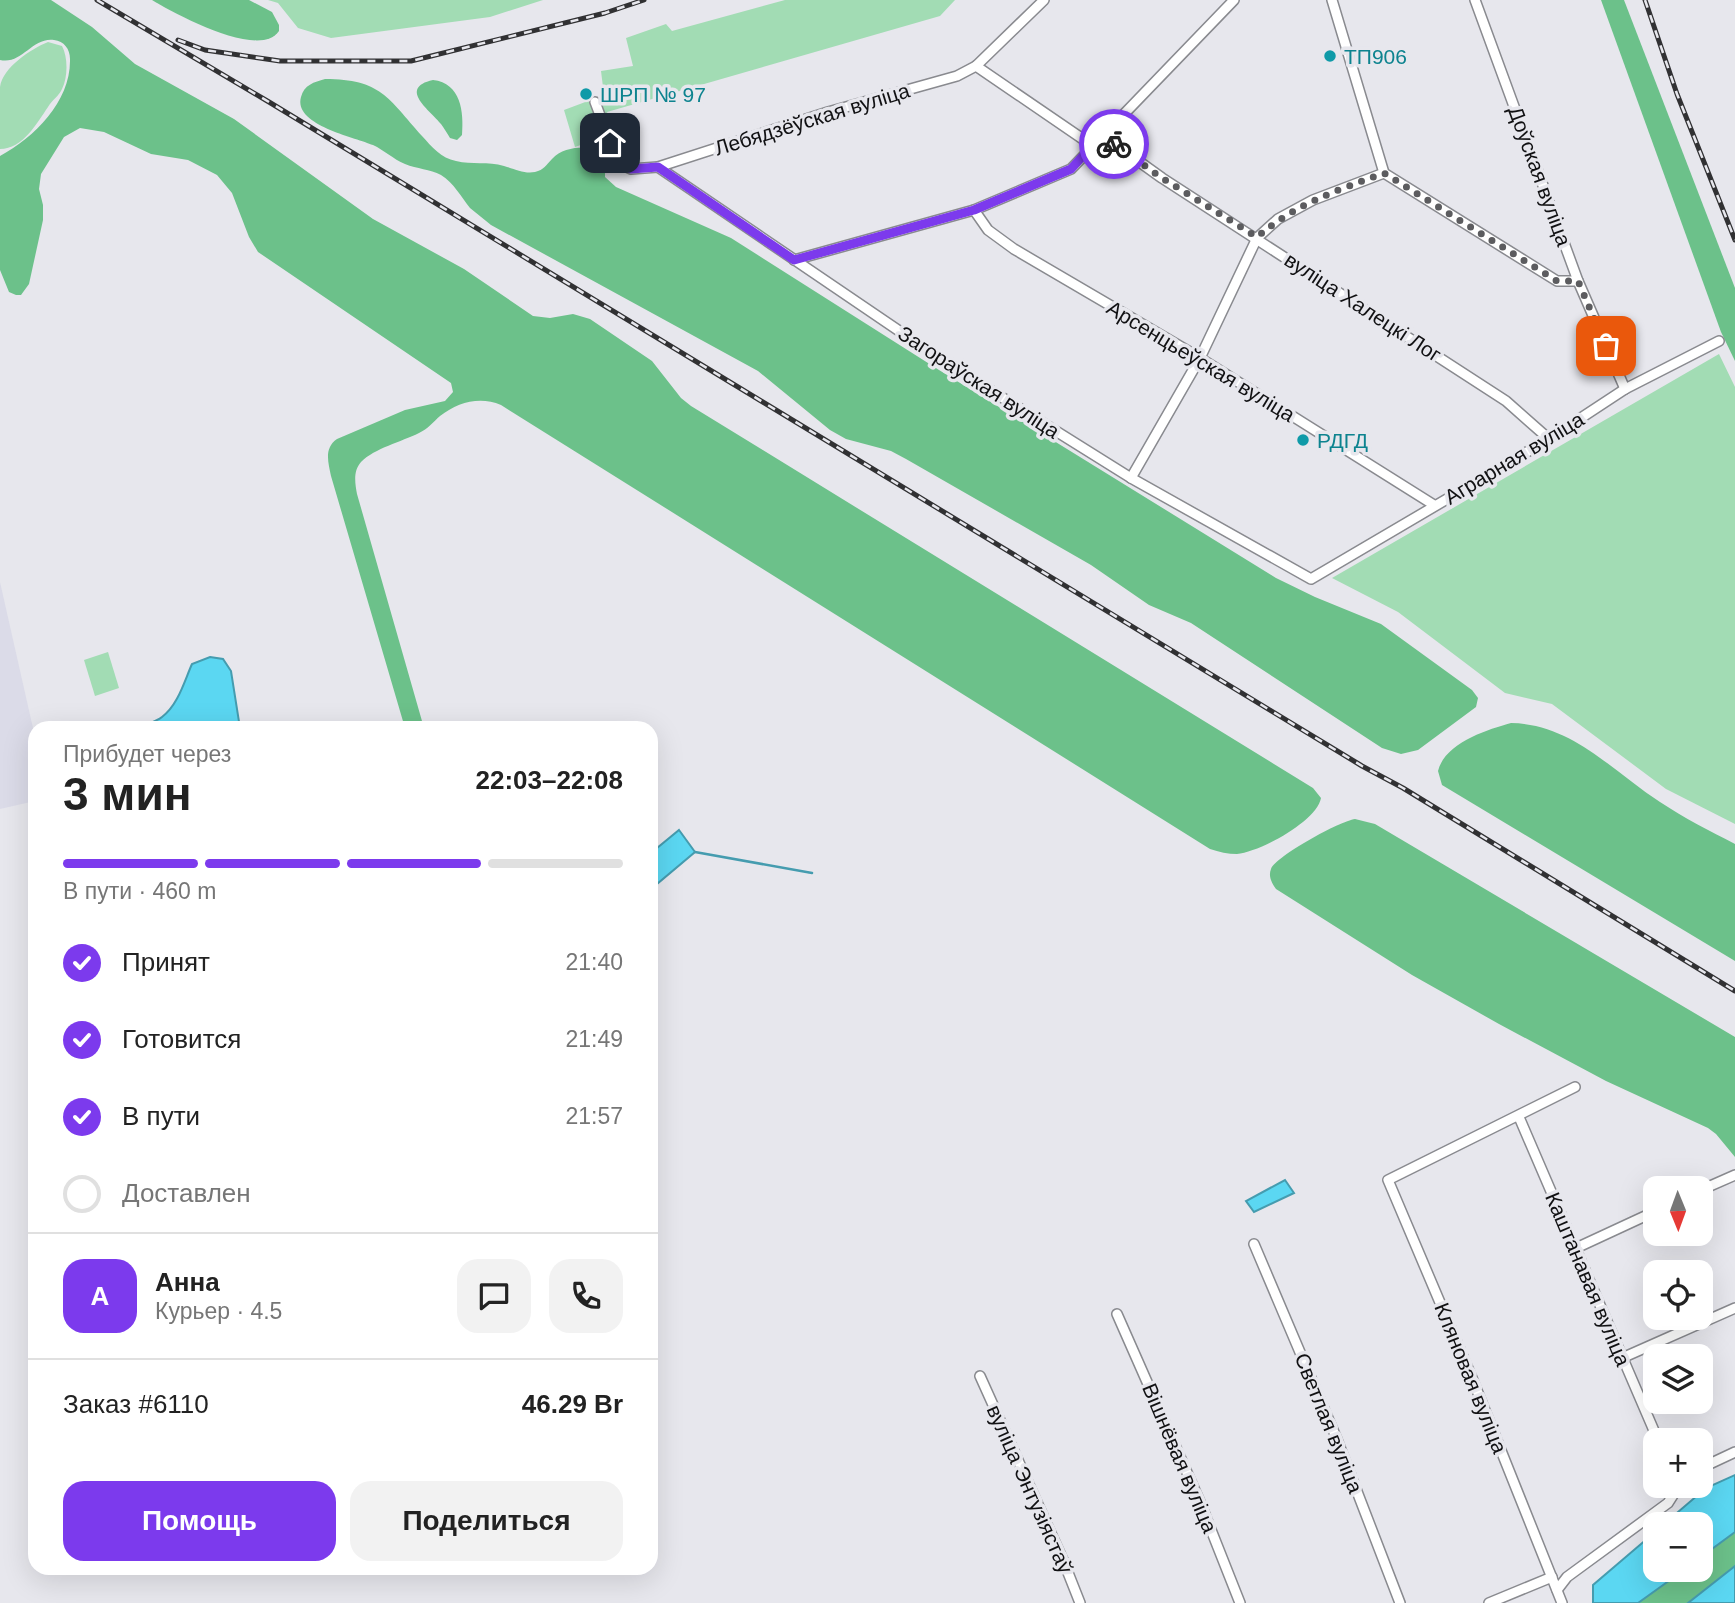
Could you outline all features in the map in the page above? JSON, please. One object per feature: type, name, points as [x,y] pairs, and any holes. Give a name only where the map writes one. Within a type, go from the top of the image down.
[{"type":"street","name":"Лебядзёўская вуліца","points":[[595,102],[618,163],[631,169],[658,167],[828,112],[957,76],[976,66],[1044,0]]},
{"type":"street","points":[[794,260],[974,210],[1071,169],[1234,0]]},
{"type":"street","points":[[1332,0],[1384,173],[1557,281],[1578,281]]},
{"type":"street","name":"Доўская вуліца","points":[[1475,0],[1578,281],[1625,389]]},
{"type":"street","points":[[976,66],[1093,146]]},
{"type":"street","name":"вуліца Халецкі Лог","points":[[1102,135],[1162,178],[1257,237],[1506,401],[1549,439]]},
{"type":"street","name":"Загораўская вуліца","points":[[658,167],[939,358],[1131,478],[1311,579]]},
{"type":"street","points":[[1131,478],[1200,358],[1257,237],[1278,219],[1313,200],[1384,173]]},
{"type":"street","name":"Арсенцьеўская вуліца","points":[[974,210],[988,229],[1014,249],[1200,358],[1434,505]]},
{"type":"street","name":"Аграрная вуліца","points":[[1311,579],[1549,439],[1625,389],[1719,341]]},
{"type":"street","points":[[1519,1117],[1575,1087]]},
{"type":"street","name":"Кляновая вуліца","points":[[1519,1117],[1388,1180],[1472,1378],[1562,1603]]},
{"type":"street","name":"Каштанавая вуліца","points":[[1519,1117],[1653,1428]]},
{"type":"street","points":[[1713,1185],[1735,1175]]},
{"type":"street","points":[[1574,1248],[1643,1217]]},
{"type":"street","name":"Светлая вуліца","points":[[1254,1244],[1336,1437],[1400,1603]]},
{"type":"street","points":[[1622,1357],[1735,1308]]},
{"type":"street","name":"Вішнёвая вуліца","points":[[1117,1314],[1200,1502],[1240,1603]]},
{"type":"street","name":"вуліца Энтузіястаў","points":[[979,1376],[1080,1603]]},
{"type":"street","points":[[1713,1462],[1735,1452]]},
{"type":"street","points":[[1557,1590],[1567,1577],[1671,1498]]},
{"type":"street","points":[[1489,1603],[1552,1577]]},
{"type":"shaded area","points":[[0,582],[31,721],[28,721],[28,803],[0,809]]},
{"type":"green space","points":[[0,0],[51,0],[92,27],[135,64],[234,119],[373,219],[464,269],[533,316],[550,318],[573,314],[590,319],[652,361],[681,398],[691,406],[1313,788],[1321,798],[1317,807],[1299,825],[1259,848],[1237,854],[1210,849],[501,405],[485,401],[469,402],[447,411],[422,431],[367,457],[358,466],[356,473],[357,494],[422,721],[403,721],[331,476],[329,451],[337,439],[405,410],[445,401],[453,392],[451,383],[258,252],[249,237],[232,193],[217,175],[188,160],[151,154],[104,132],[80,128],[64,137],[41,174],[39,189],[43,220],[29,284],[21,295],[9,292],[0,270],[0,156],[26,139],[58,103],[69,74],[70,59],[66,46],[61,42],[46,40],[15,59],[0,60]]},
{"type":"green space","points":[[152,0],[249,0],[272,12],[279,31],[269,39],[237,38],[197,24]]},
{"type":"green space","points":[[268,0],[543,0],[490,17],[331,38],[298,28],[278,3]]},
{"type":"green space","points":[[785,0],[955,0],[940,16],[607,112],[615,133],[575,147],[564,110],[604,95],[601,71],[633,66],[626,38],[666,24],[672,31]]},
{"type":"green space","points":[[1601,0],[1624,0],[1735,288],[1735,361],[1721,332]]},
{"type":"green space","points":[[48,42],[62,46],[64,51],[66,73],[62,89],[22,140],[16,145],[0,149],[2,80],[19,60]]},
{"type":"green space","points":[[325,79],[359,83],[382,93],[433,148],[456,161],[486,163],[535,172],[567,150],[597,149],[605,159],[605,177],[616,187],[731,238],[1276,578],[1381,624],[1472,690],[1478,698],[1476,707],[1418,750],[1401,754],[1382,748],[1191,623],[1149,605],[1091,565],[906,459],[891,451],[846,439],[830,430],[758,371],[491,225],[470,208],[454,186],[441,175],[405,164],[373,145],[340,134],[316,122],[306,115],[301,107],[301,97],[307,87]]},
{"type":"green space","points":[[433,80],[450,87],[459,100],[462,135],[457,140],[450,138],[417,94],[418,88]]},
{"type":"green space","points":[[1719,354],[1735,387],[1735,824],[1666,789],[1552,704],[1505,693],[1398,612],[1332,578]]},
{"type":"green space","points":[[108,652],[119,688],[95,696],[84,660]]},
{"type":"green space","points":[[1511,723],[1533,725],[1572,740],[1669,808],[1735,844],[1735,961],[1442,785],[1438,771],[1449,753],[1468,739]]},
{"type":"green space","points":[[1355,819],[1375,824],[1735,1037],[1735,1157],[1708,1128],[1606,1081],[1499,1024],[1412,975],[1276,889],[1270,875],[1275,863],[1309,840]]},
{"type":"green space","points":[[1735,1532],[1735,1566],[1688,1603],[1638,1603],[1667,1582],[1713,1582],[1713,1548]]},
{"type":"water","points":[[210,657],[223,659],[231,671],[239,721],[154,721],[172,706],[192,664]]},
{"type":"water","points":[[679,830],[695,852],[658,883],[658,847]]},
{"type":"water","points":[[1285,1180],[1294,1193],[1254,1212],[1246,1201]]},
{"type":"water","points":[[1735,1475],[1735,1532],[1713,1548],[1713,1512],[1678,1512],[1694,1498],[1713,1498],[1713,1485]]},
{"type":"water","points":[[1643,1542],[1643,1582],[1667,1582],[1638,1603],[1593,1603],[1593,1585]]},
{"type":"water","points":[[1735,1566],[1735,1603],[1688,1603]]},
{"type":"waterway","points":[[695,852],[812,873]]},
{"type":"railway","points":[[97,0],[1735,991]]},
{"type":"railway","points":[[178,40],[205,50],[280,61],[411,61],[605,13],[644,0]]},
{"type":"railway","points":[[1645,0],[1677,94],[1735,240]]},
{"type":"way so far","points":[[1114,144],[1162,178],[1257,237],[1278,219],[1313,200],[1384,173],[1557,281],[1578,281],[1606,346]]},
{"type":"place","name":"ТП906","points":[[1330,56]]},
{"type":"place","name":"ШРП № 97","points":[[586,94]]},
{"type":"place","name":"РДГД","points":[[1303,440]]},
{"type":"route","points":[[610,143],[618,163],[631,169],[658,167],[794,260],[974,210],[1071,169],[1102,135],[1114,144]]}]
